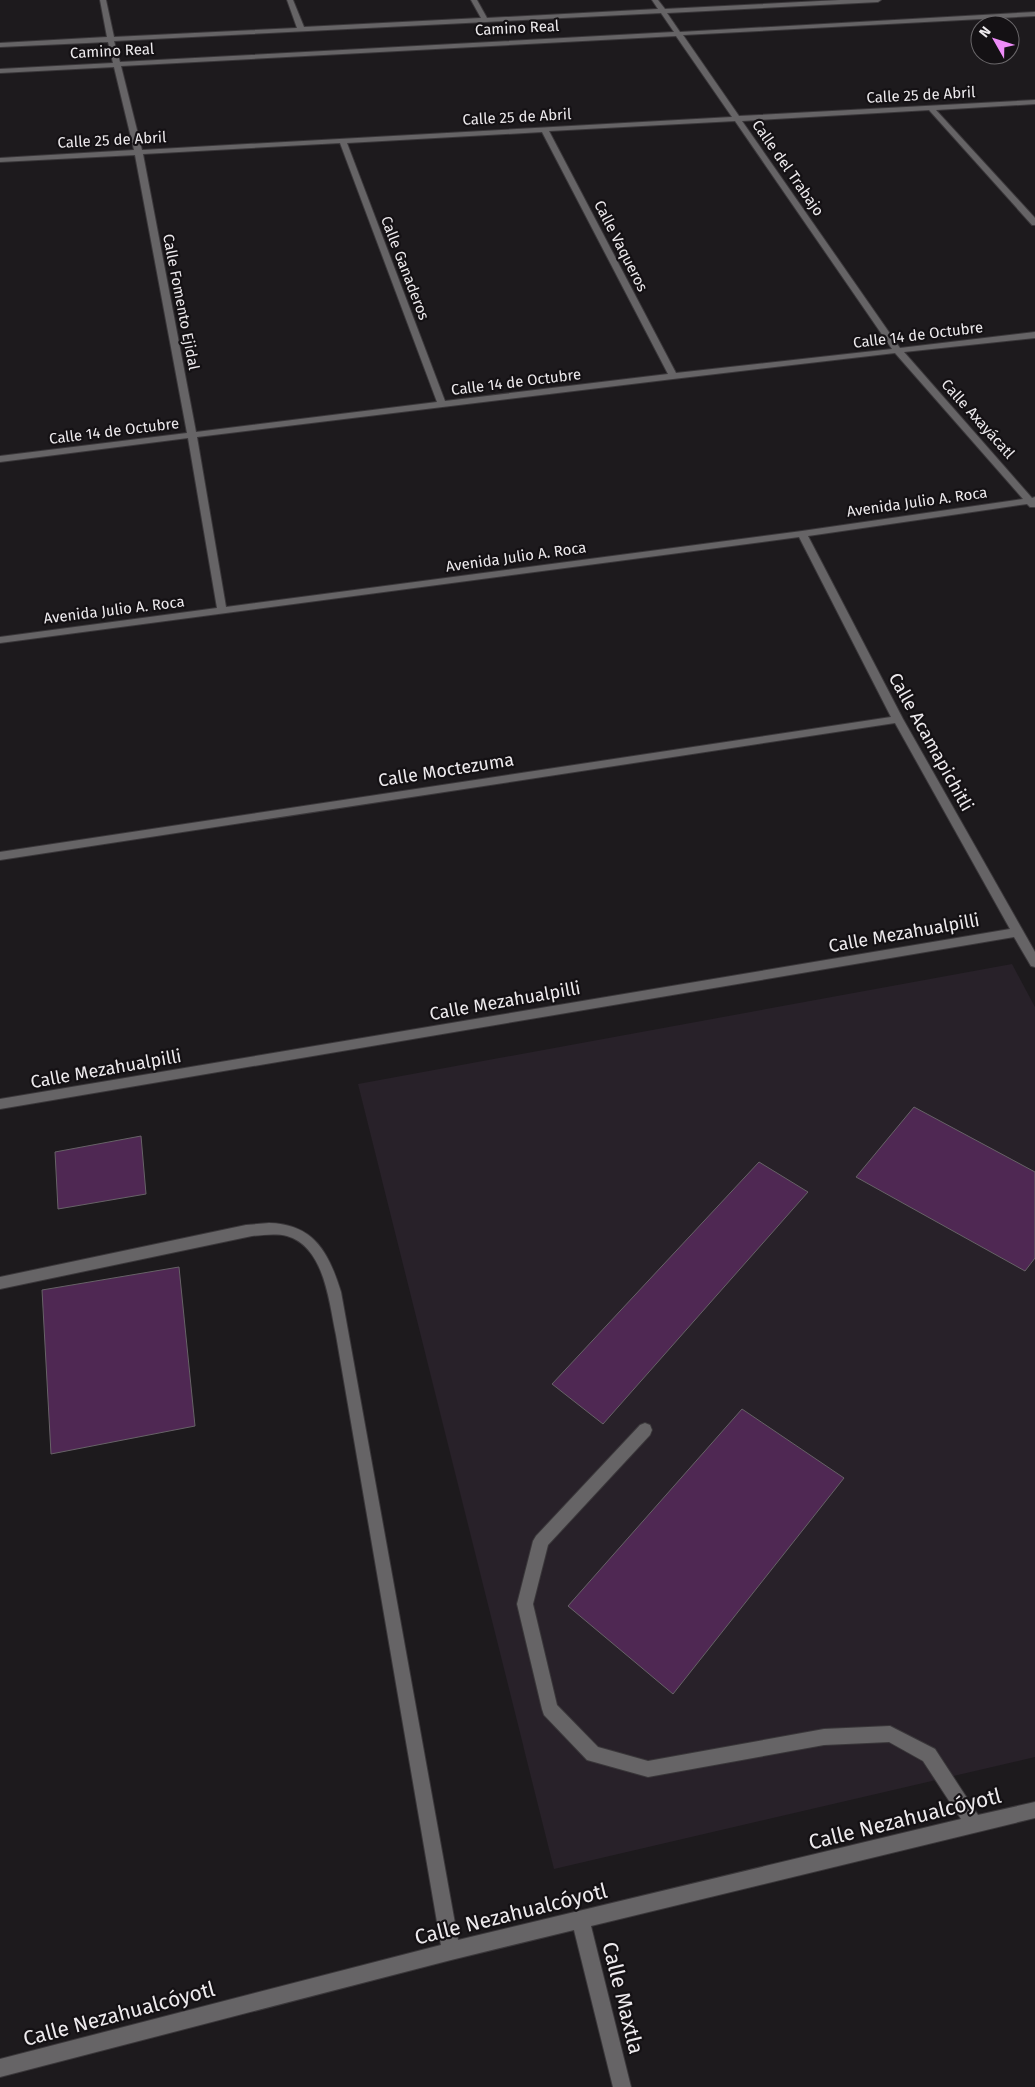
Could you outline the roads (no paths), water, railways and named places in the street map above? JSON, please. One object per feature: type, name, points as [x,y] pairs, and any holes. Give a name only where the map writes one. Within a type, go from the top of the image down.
[{"type":"street","name":"Calle Fomento Ejidal","points":[[103,0],[109,40],[117,65],[138,153],[193,435],[222,611]]},
{"type":"street","points":[[290,0],[301,28]]},
{"type":"street","points":[[474,0],[485,20]]},
{"type":"street","name":"Calle del Trabajo","points":[[655,0],[679,32],[898,351]]},
{"type":"street","name":"Camino Real","points":[[0,45],[301,28],[664,12],[878,0]]},
{"type":"street","name":"Camino Real","points":[[0,71],[679,32],[1035,14]]},
{"type":"street","name":"Calle 25 de Abril","points":[[0,160],[1035,102]]},
{"type":"street","points":[[931,108],[1035,223]]},
{"type":"street","name":"Calle Vaqueros","points":[[545,130],[673,376]]},
{"type":"street","name":"Calle Ganaderos","points":[[343,141],[442,405]]},
{"type":"street","name":"Calle 14 de Octubre","points":[[0,459],[673,376],[1035,335]]},
{"type":"street","name":"Calle Axayácatl","points":[[898,351],[1033,502]]},
{"type":"street","name":"Avenida Julio A. Roca","points":[[0,640],[1033,502]]},
{"type":"street","name":"Calle Acamapichitli","points":[[802,534],[898,719],[1035,963]]},
{"type":"street","name":"Calle Moctezuma","points":[[0,856],[898,719]]},
{"type":"street","name":"Calle Mezahualpilli","points":[[0,1104],[1016,932]]},
{"type":"street","points":[[0,1283],[246,1231],[271,1228],[294,1232],[312,1245],[324,1262],[334,1289],[344,1335],[451,1951]]},
{"type":"street","points":[[644,1430],[541,1541],[525,1604],[550,1709],[593,1754],[648,1769],[824,1737],[890,1734],[929,1755],[974,1825]]},
{"type":"street","name":"Calle Nezahualcóyotl","points":[[0,2068],[451,1951],[1035,1810]]},
{"type":"street","name":"Calle Maxtla","points":[[581,1921],[622,2087]]}]
